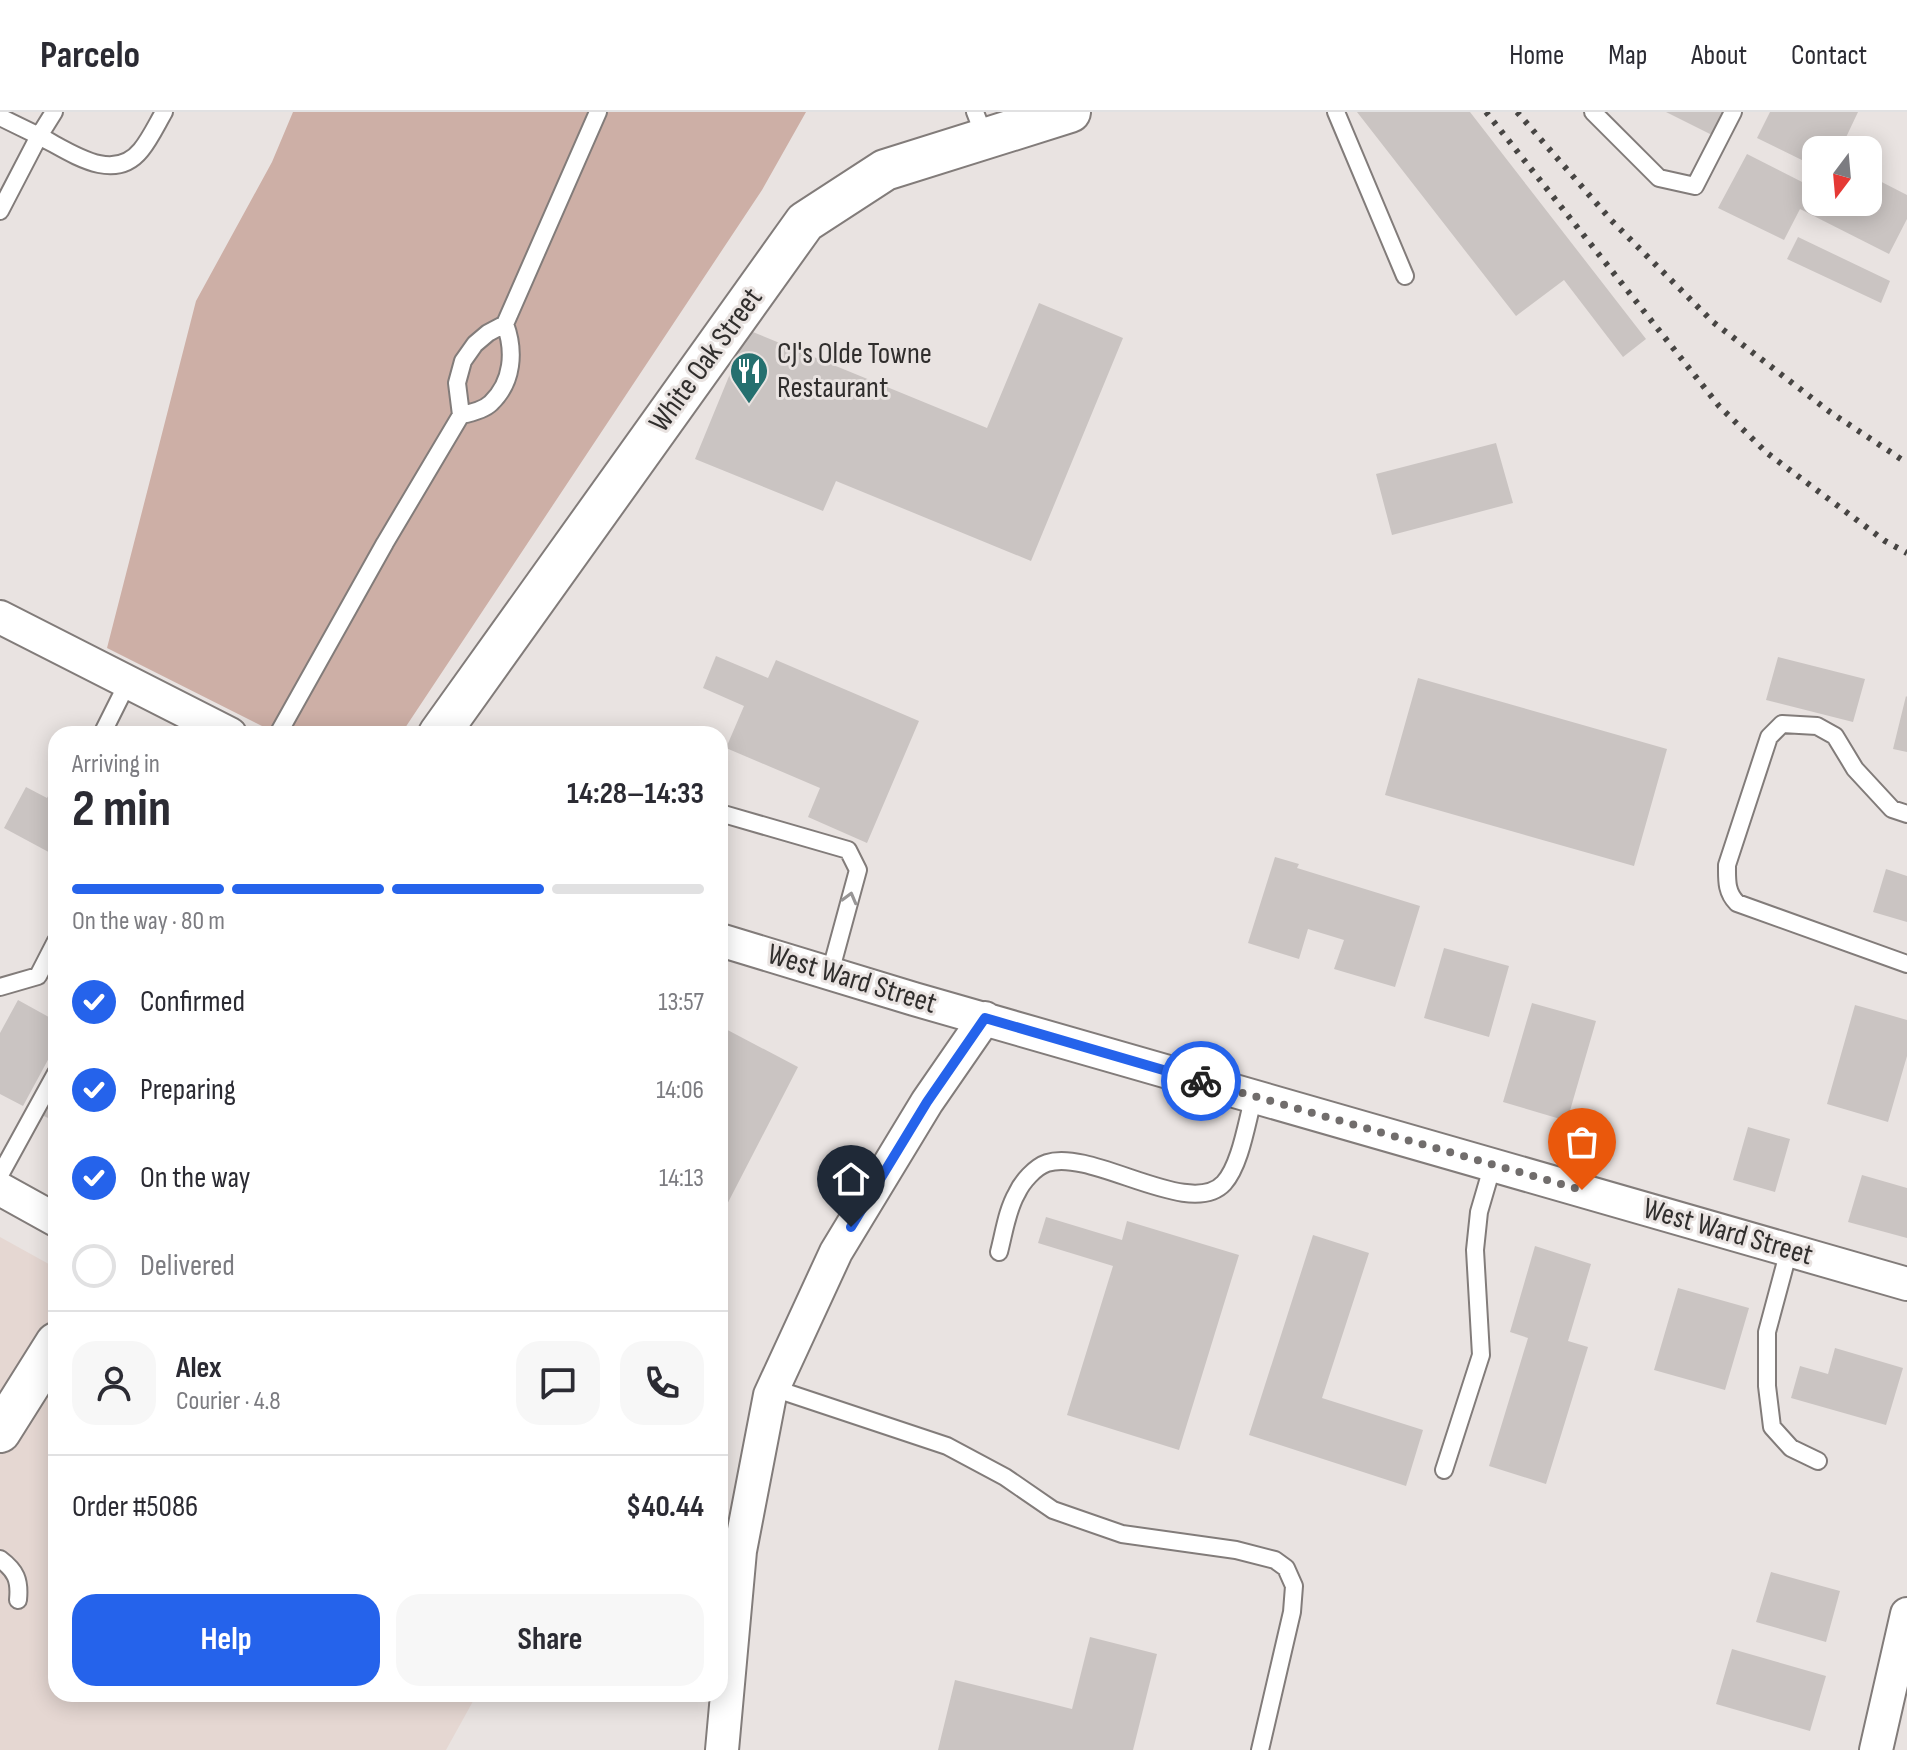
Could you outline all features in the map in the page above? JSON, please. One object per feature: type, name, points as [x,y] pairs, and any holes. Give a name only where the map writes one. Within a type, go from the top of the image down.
[{"type":"street","name":"White Oak Street","points":[[445,726],[805,222],[885,170],[980,125],[1070,112]]},
{"type":"street","points":[[0,617],[207,726]]},
{"type":"street","name":"West Ward Street","points":[[728,942],[1907,1284]]},
{"type":"street","points":[[728,1684],[740,1551],[773,1388],[836,1252],[927,1102],[985,1018]]},
{"type":"street","points":[[0,1189],[48,1216]]},
{"type":"street","points":[[0,1432],[48,1356]]},
{"type":"street","points":[[1876,1750],[1907,1614]]},
{"type":"street","points":[[722,1750],[726,1702]]},
{"type":"lane","points":[[0,211],[54,112]]},
{"type":"lane","points":[[0,117],[105,167],[124,164],[141,152],[164,112]]},
{"type":"lane","points":[[461,415],[491,404],[506,380],[513,357],[505,324],[598,112]]},
{"type":"lane","points":[[1336,112],[1405,276]]},
{"type":"lane","points":[[1593,112],[1659,178],[1695,186],[1733,112]]},
{"type":"lane","points":[[282,726],[461,415],[457,383],[463,361],[475,344],[505,324]]},
{"type":"lane","points":[[106,726],[128,682]]},
{"type":"lane","points":[[1907,814],[1892,809],[1855,769],[1835,736],[1817,726],[1782,724],[1769,737],[1727,865],[1727,881],[1729,895],[1737,903],[1907,964]]},
{"type":"lane","points":[[728,815],[848,850],[858,870],[830,973]]},
{"type":"lane","points":[[0,987],[38,976],[48,957]]},
{"type":"lane","points":[[0,1175],[48,1088]]},
{"type":"lane","points":[[999,1252],[1016,1194],[1030,1175],[1046,1163],[1071,1161],[1178,1191],[1202,1194],[1222,1186],[1233,1171],[1254,1096]]},
{"type":"lane","points":[[1444,1470],[1481,1355],[1475,1250],[1479,1212],[1493,1164]]},
{"type":"lane","points":[[1789,1250],[1767,1332],[1767,1386],[1772,1427],[1791,1448],[1818,1461]]},
{"type":"lane","points":[[773,1388],[947,1446],[1005,1477],[1053,1510],[1122,1534],[1236,1550],[1275,1560],[1286,1568],[1294,1586],[1292,1612],[1260,1750]]},
{"type":"lane","points":[[0,1559],[13,1568],[20,1584],[18,1600]]},
{"type":"shaded area","points":[[293,112],[806,112],[762,190],[406,726],[262,726],[107,648],[196,301],[272,162]]},
{"type":"shaded area","points":[[0,1237],[48,1264],[48,1702],[473,1702],[446,1750],[0,1750]]},
{"type":"building","points":[[1357,112],[1470,112],[1646,339],[1623,357],[1564,280],[1516,316]]},
{"type":"building","points":[[1666,112],[1726,112],[1714,136]]},
{"type":"building","points":[[1770,112],[1858,112],[1847,136],[1802,136],[1802,160],[1757,138]]},
{"type":"building","points":[[1747,154],[1802,182],[1802,210],[1784,240],[1718,208]]},
{"type":"building","points":[[1882,182],[1907,195],[1907,219],[1889,254],[1814,216],[1882,216]]},
{"type":"building","points":[[1798,237],[1890,281],[1881,303],[1787,259]]},
{"type":"building","points":[[1039,303],[1123,338],[1031,561],[836,481],[823,511],[695,459],[748,330],[987,428]]},
{"type":"building","points":[[1496,443],[1513,503],[1392,535],[1376,474]]},
{"type":"building","points":[[716,656],[768,678],[776,660],[919,721],[867,843],[808,817],[820,788],[728,749],[744,706],[703,688]]},
{"type":"building","points":[[1778,657],[1865,679],[1853,722],[1766,700]]},
{"type":"building","points":[[1418,678],[1667,749],[1634,866],[1385,795]]},
{"type":"building","points":[[1907,697],[1907,752],[1893,749]]},
{"type":"building","points":[[26,787],[47,798],[48,852],[4,828]]},
{"type":"building","points":[[1275,857],[1299,864],[1297,868],[1420,906],[1395,987],[1334,969],[1344,940],[1308,929],[1299,959],[1248,943]]},
{"type":"building","points":[[1886,869],[1907,876],[1907,922],[1873,912]]},
{"type":"building","points":[[1444,948],[1509,966],[1489,1037],[1424,1018]]},
{"type":"building","points":[[18,1000],[48,1017],[48,1060],[23,1106],[0,1094],[0,1033]]},
{"type":"building","points":[[1532,1003],[1596,1021],[1567,1121],[1503,1102]]},
{"type":"building","points":[[1855,1005],[1907,1020],[1907,1056],[1888,1122],[1827,1104]]},
{"type":"building","points":[[728,1030],[798,1067],[728,1203]]},
{"type":"building","points":[[48,1104],[48,1118],[42,1115]]},
{"type":"building","points":[[1748,1127],[1790,1139],[1775,1192],[1733,1180]]},
{"type":"building","points":[[1862,1175],[1907,1188],[1907,1238],[1848,1222]]},
{"type":"building","points":[[1046,1217],[1122,1240],[1127,1221],[1239,1255],[1179,1450],[1067,1415],[1113,1266],[1038,1243]]},
{"type":"building","points":[[1313,1235],[1369,1253],[1322,1398],[1423,1430],[1406,1486],[1249,1435]]},
{"type":"building","points":[[1535,1246],[1591,1264],[1568,1341],[1588,1347],[1546,1484],[1489,1466],[1528,1338],[1510,1332]]},
{"type":"building","points":[[1678,1288],[1749,1308],[1725,1390],[1654,1370]]},
{"type":"building","points":[[1835,1348],[1903,1368],[1886,1425],[1791,1398],[1800,1366],[1828,1374]]},
{"type":"building","points":[[1771,1572],[1840,1591],[1826,1642],[1756,1622]]},
{"type":"building","points":[[1090,1637],[1157,1654],[1133,1750],[938,1750],[955,1680],[1072,1709]]},
{"type":"building","points":[[1732,1649],[1826,1676],[1810,1731],[1716,1704]]},
{"type":"railway","points":[[1486,112],[1719,406],[1767,453],[1885,541],[1907,553]]},
{"type":"railway","points":[[1517,112],[1611,220],[1713,322],[1830,412],[1907,463]]},
{"type":"way so far","points":[[1201,1081],[1582,1190]]},
{"type":"place","name":"CJ's Olde Towne Restaurant","points":[[749,405]]},
{"type":"route","points":[[851,1227],[927,1102],[985,1018],[1201,1081]]}]
